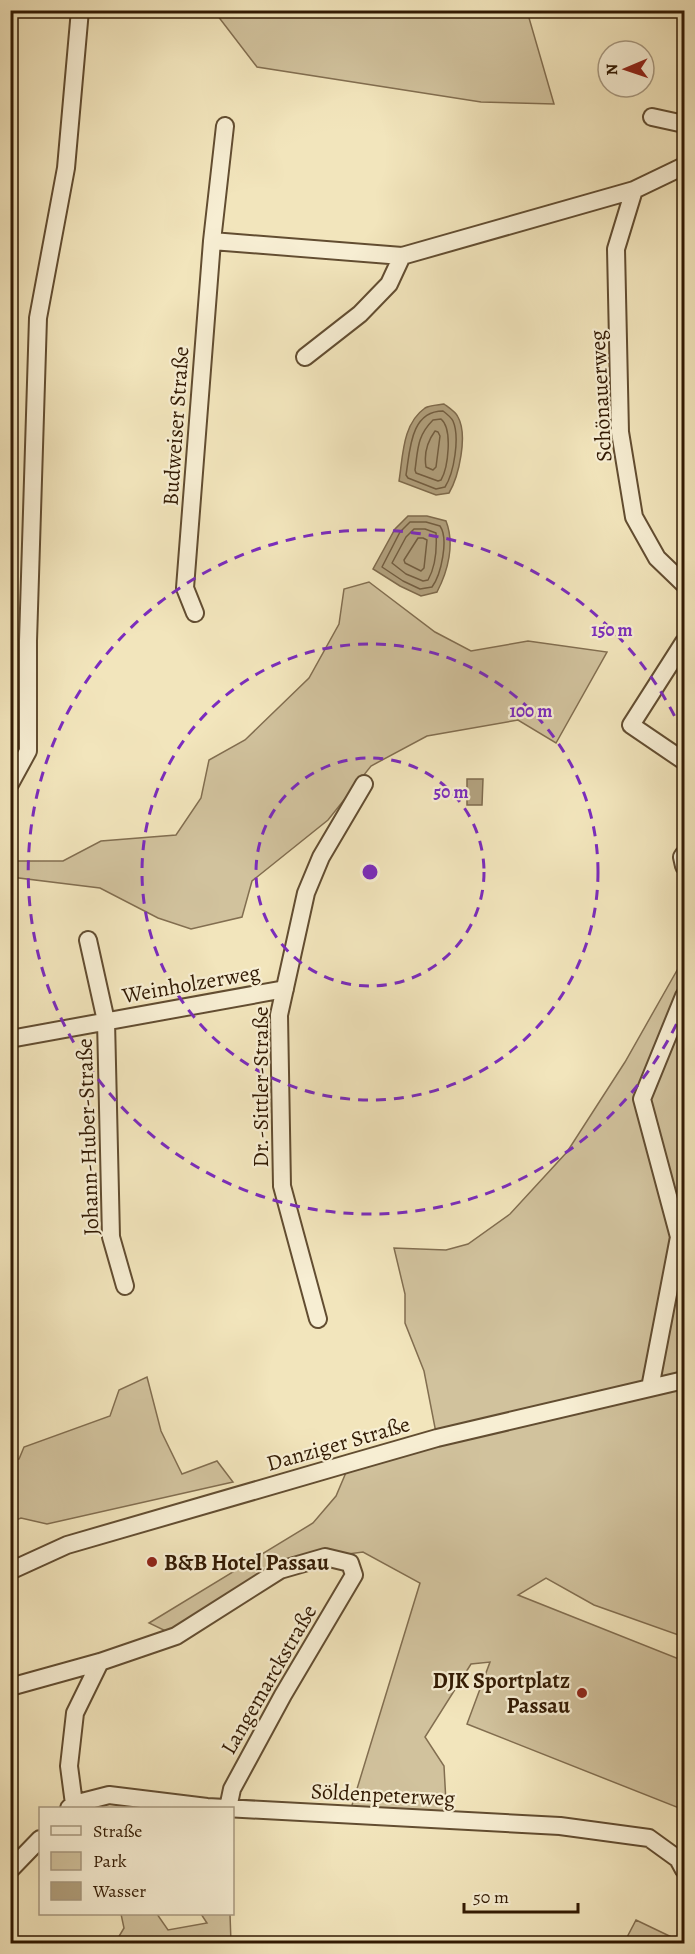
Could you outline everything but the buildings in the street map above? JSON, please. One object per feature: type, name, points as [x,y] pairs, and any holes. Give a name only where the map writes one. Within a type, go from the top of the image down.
[{"type":"street","points":[[10,784],[28,751],[28,641],[38,318],[66,168],[80,10]]},
{"type":"street","points":[[652,117],[684,124]]},
{"type":"street","name":"Budweiser Straße","points":[[195,613],[185,588],[212,241],[225,126]]},
{"type":"street","points":[[212,241],[402,256],[634,190],[684,166]]},
{"type":"street","name":"Schönauerweg","points":[[634,190],[616,249],[620,432],[634,517],[657,558],[684,584]]},
{"type":"street","points":[[305,357],[360,314],[389,284],[402,256]]},
{"type":"street","points":[[684,642],[631,725],[684,760]]},
{"type":"street","name":"Dr.-Sittler-Straße","points":[[318,1319],[282,1186],[279,1015],[306,893],[321,857],[364,784]]},
{"type":"street","points":[[684,854],[682,857],[684,866]]},
{"type":"street","name":"Weinholzerweg","points":[[88,940],[106,1021]]},
{"type":"street","name":"Weinholzerweg","points":[[10,1039],[285,989]]},
{"type":"street","points":[[650,1388],[679,1237],[642,1099],[684,996]]},
{"type":"street","name":"Johann-Huber-Straße","points":[[106,1021],[111,1237],[125,1286]]},
{"type":"street","name":"Danziger Straße","points":[[10,1571],[67,1545],[437,1438],[684,1380]]},
{"type":"street","name":"Langemarckstraße","points":[[10,1687],[100,1662],[176,1636],[280,1570],[325,1557],[350,1563],[354,1575],[277,1706],[232,1789],[228,1807]]},
{"type":"street","points":[[72,1806],[69,1766],[75,1713],[100,1662]]},
{"type":"street","name":"Söldenpeterweg","points":[[72,1806],[109,1795],[219,1807]]},
{"type":"street","name":"Söldenpeterweg","points":[[234,1808],[560,1826],[650,1838],[678,1859],[684,1870]]},
{"type":"street","points":[[10,1870],[39,1840]]},
{"type":"green space","points":[[214,11],[527,11],[554,104],[481,102],[257,67]]},
{"type":"green space","points":[[369,582],[435,632],[471,651],[528,641],[607,652],[556,743],[518,720],[427,736],[371,766],[328,820],[252,881],[242,917],[191,929],[158,918],[100,888],[11,877],[10,853],[13,861],[63,861],[101,841],[176,835],[201,798],[209,760],[245,740],[309,678],[339,624],[344,589]]},
{"type":"green space","points":[[684,958],[684,1637],[594,1605],[546,1578],[518,1595],[684,1661],[684,1810],[467,1724],[490,1662],[471,1664],[425,1737],[444,1766],[447,1821],[349,1815],[420,1583],[363,1552],[325,1557],[280,1570],[176,1636],[149,1623],[313,1523],[336,1496],[350,1463],[437,1438],[424,1371],[405,1323],[405,1294],[394,1248],[446,1250],[468,1244],[510,1214],[567,1152],[625,1062]]},
{"type":"green space","points":[[147,1377],[161,1431],[182,1474],[217,1461],[233,1482],[47,1524],[21,1518],[11,1522],[11,1460],[19,1459],[24,1447],[110,1416],[119,1390]]},
{"type":"green space","points":[[121,1915],[158,1915],[168,1930],[207,1923],[202,1915],[230,1915],[231,1943],[115,1943],[124,1928]]},
{"type":"green space","points":[[636,1920],[684,1943],[624,1943]]},
{"type":"water","points":[[444,404],[458,417],[462,444],[453,486],[449,493],[436,495],[399,481],[405,442],[412,423],[425,408]]},
{"type":"water","points":[[408,516],[427,516],[446,521],[450,539],[449,557],[437,592],[421,596],[373,569],[395,529]]},
{"type":"water","points":[[467,779],[483,779],[482,805],[467,805]]},
{"type":"place","name":"B&B Hotel Passau","points":[[152,1562]]},
{"type":"place","name":"DJK Sportplatz Passau","points":[[582,1693]]}]
